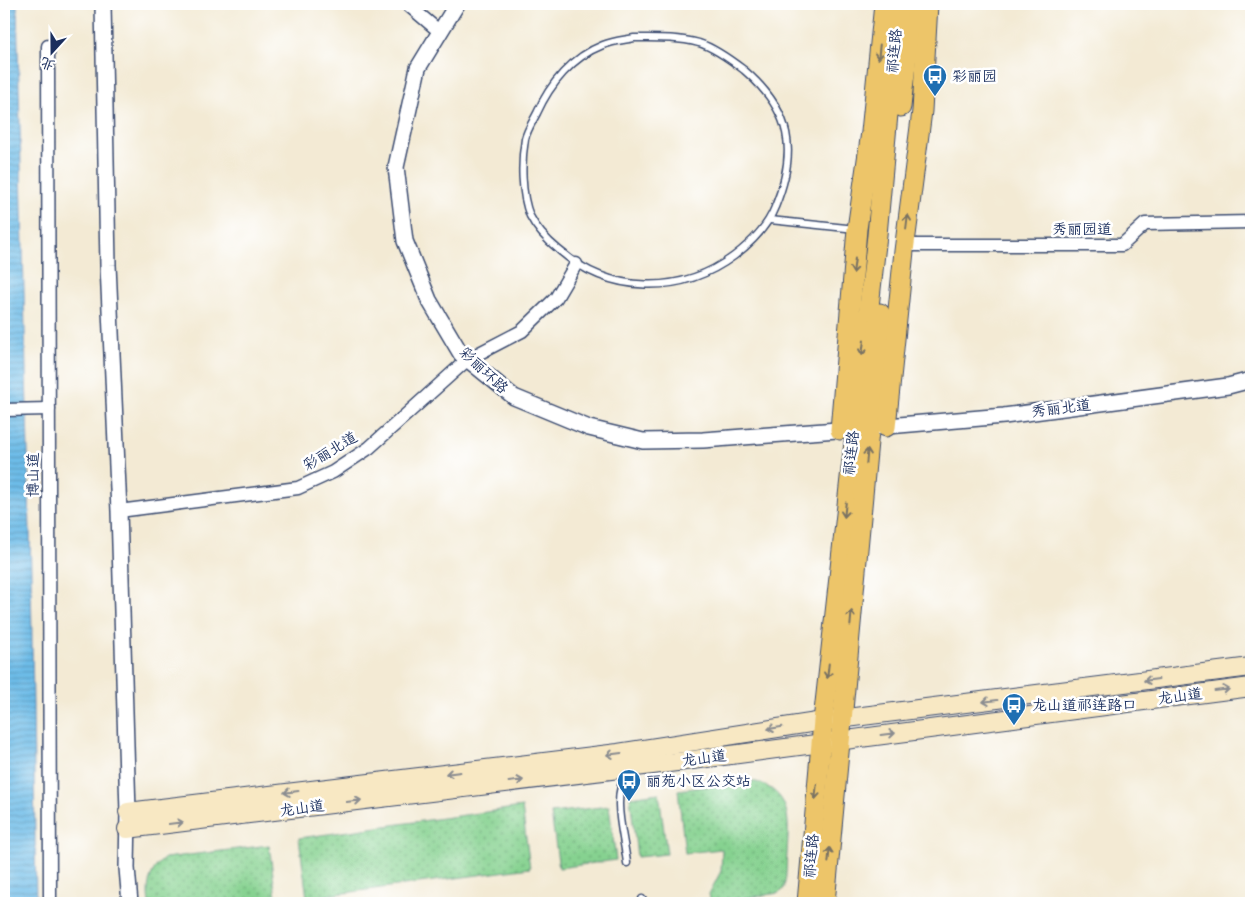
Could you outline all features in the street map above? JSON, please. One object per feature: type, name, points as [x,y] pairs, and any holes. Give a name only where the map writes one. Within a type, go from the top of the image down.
[{"type":"main road","points":[[862,428],[857,229],[871,132],[884,4]]},
{"type":"main road","name":"祁连路","points":[[825,903],[842,719],[877,235],[898,4]]},
{"type":"main road","name":"祁连路","points":[[805,896],[820,743],[862,428],[912,4]]},
{"type":"main road","points":[[862,428],[905,245],[922,111],[928,4]]},
{"type":"main road","name":"龙山道","points":[[128,820],[618,753],[823,721],[1251,667]]},
{"type":"main road","name":"龙山道","points":[[128,820],[633,767],[1251,687]]},
{"type":"street","points":[[103,4],[108,265],[119,511],[128,820],[127,868],[130,903]]},
{"type":"street","points":[[407,4],[440,32]]},
{"type":"street","name":"彩丽环路","points":[[457,4],[418,68],[396,167],[405,241],[429,300],[462,354],[514,397],[589,428],[643,441],[703,440],[862,428]]},
{"type":"street","name":"博山道","points":[[48,46],[50,903]]},
{"type":"street","name":"秀丽园道","points":[[905,245],[1122,246],[1145,224],[1251,222]]},
{"type":"street","name":"彩丽北道","points":[[119,511],[298,488],[333,472],[369,448],[468,359],[528,326],[556,298],[576,264]]},
{"type":"street","name":"秀丽北道","points":[[862,428],[1004,416],[1228,386],[1251,380]]},
{"type":"street","points":[[4,410],[49,409]]},
{"type":"lane","points":[[634,38],[674,38],[701,44],[732,61],[763,86],[776,108],[787,133],[789,160],[786,181],[770,220],[748,245],[718,268],[690,279],[654,285],[628,283],[599,276],[576,264],[548,241],[530,216],[525,193],[522,162],[525,137],[547,92],[571,64],[602,45],[634,38]]},
{"type":"lane","points":[[770,220],[857,229]]},
{"type":"lane","points":[[627,863],[620,788],[624,776],[633,767]]},
{"type":"green space","points":[[753,781],[775,792],[782,800],[786,809],[788,830],[786,877],[783,890],[779,893],[711,903],[709,894],[721,871],[722,849],[685,853],[678,790]]},
{"type":"green space","points":[[659,793],[667,854],[637,857],[630,797]]},
{"type":"green space","points":[[609,806],[616,860],[559,868],[551,813]]},
{"type":"green space","points":[[522,807],[530,868],[307,898],[299,838]]},
{"type":"green space","points":[[269,845],[276,897],[228,903],[149,903],[148,890],[150,878],[156,867],[165,858]]},
{"type":"water","points":[[4,4],[17,4],[31,572],[36,903],[4,903]]},
{"type":"place","name":"彩丽园","points":[[935,97]]},
{"type":"place","name":"龙山道祁连路口","points":[[1014,726]]},
{"type":"place","name":"丽苑小区公交站","points":[[629,802]]}]
